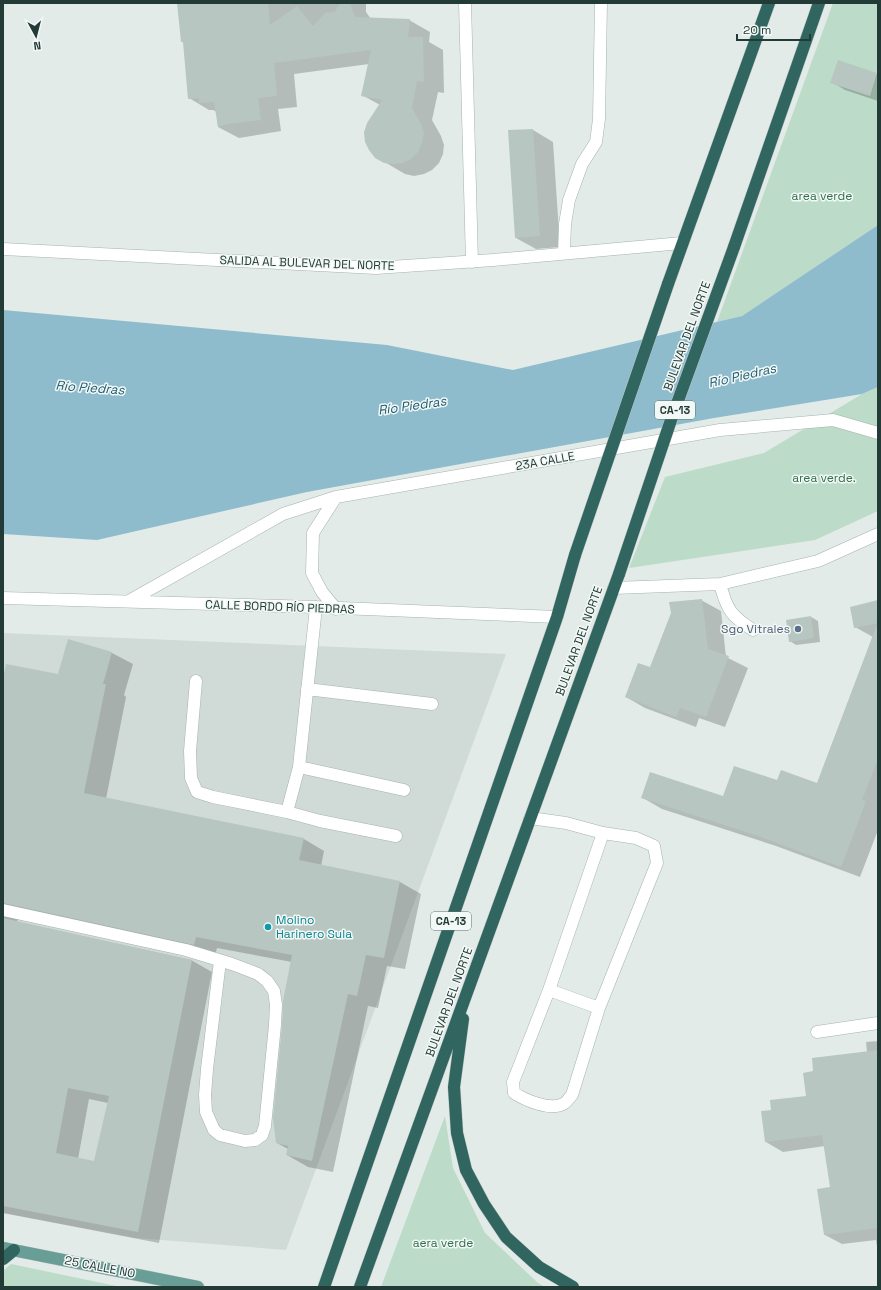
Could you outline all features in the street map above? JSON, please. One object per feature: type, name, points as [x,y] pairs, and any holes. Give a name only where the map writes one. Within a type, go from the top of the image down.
[{"type":"highway","name":"BULEVAR DEL NORTE","points":[[324,1287],[557,617],[575,555],[682,243],[769,3]]},
{"type":"highway","name":"BULEVAR DEL NORTE","points":[[360,1287],[614,588],[819,3]]},
{"type":"highway","points":[[466,996],[454,1087],[457,1133],[466,1170],[484,1204],[506,1237],[539,1267],[573,1287]]},
{"type":"highway","points":[[3,1259],[8,1249]]},
{"type":"main road","name":"25 CALLE NO","points":[[8,1249],[198,1287]]},
{"type":"street","points":[[465,3],[472,262]]},
{"type":"street","points":[[564,253],[565,224],[569,200],[582,164],[596,142],[599,119],[601,3]]},
{"type":"street","name":"SALIDA AL BULEVAR DEL NORTE","points":[[3,249],[376,268],[472,262],[682,243]]},
{"type":"street","name":"23A CALLE","points":[[128,602],[283,514],[336,497],[720,430],[834,420],[878,433]]},
{"type":"street","points":[[336,497],[313,533],[312,573],[322,592],[336,609]]},
{"type":"street","points":[[614,588],[720,584],[818,561],[878,534]]},
{"type":"street","points":[[720,584],[729,610],[737,620],[753,630]]},
{"type":"street","name":"CALLE BORDO RÍO PIEDRAS","points":[[3,598],[316,607],[557,617]]},
{"type":"street","points":[[287,812],[299,767],[316,607]]},
{"type":"street","points":[[196,681],[190,751],[191,778],[197,792],[213,798],[287,812],[320,821],[396,836]]},
{"type":"street","points":[[307,689],[432,704]]},
{"type":"street","points":[[299,767],[404,790]]},
{"type":"street","points":[[530,818],[566,823],[603,833],[636,838],[654,846],[657,863],[599,1008],[572,1095],[563,1104],[552,1107],[522,1099],[514,1093],[513,1082],[549,990],[603,833]]},
{"type":"street","points":[[3,910],[186,950],[220,960],[258,974],[267,981],[274,991],[276,1005],[275,1025],[265,1126],[262,1136],[255,1140],[245,1141],[220,1135],[214,1130],[206,1112],[205,1095],[207,1069],[220,960]]},
{"type":"street","points":[[549,990],[599,1008]]},
{"type":"street","points":[[817,1032],[878,1023]]},
{"type":"shaded area","name":"Molino Harinero Sula","points":[[3,633],[506,654],[286,1250],[136,1238],[3,1213]]},
{"type":"green space","name":"area verde","points":[[833,3],[878,3],[878,225],[742,316],[717,322]]},
{"type":"green space","name":"area verde.","points":[[878,387],[878,511],[815,540],[629,568],[665,477],[764,453],[862,394]]},
{"type":"green space","name":"aera verde","points":[[445,1116],[453,1168],[485,1233],[538,1283],[545,1287],[381,1287]]},
{"type":"green space","points":[[11,1264],[121,1287],[3,1287],[3,1271]]},
{"type":"water","name":"Río Piedras","points":[[878,225],[878,387],[862,394],[714,418],[307,492],[97,540],[3,534],[3,310],[387,345],[513,370],[742,316]]},
{"type":"building","points":[[177,3],[268,3],[270,25],[297,6],[313,26],[325,13],[335,12],[340,3],[350,3],[355,17],[410,19],[408,37],[423,37],[424,82],[417,81],[412,108],[424,133],[418,152],[411,159],[403,163],[384,163],[375,158],[365,142],[364,132],[367,123],[382,100],[361,96],[371,50],[274,63],[277,96],[258,98],[261,120],[228,124],[218,127],[214,102],[199,103],[199,98],[188,99],[183,42],[181,42]]},
{"type":"building","points":[[838,60],[877,73],[870,96],[830,83]]},
{"type":"building","points":[[533,129],[540,236],[515,238],[508,130]]},
{"type":"building","points":[[702,599],[708,649],[729,656],[706,717],[680,708],[676,717],[625,697],[638,663],[650,667],[671,613],[669,602]]},
{"type":"building","points":[[878,600],[878,623],[854,628],[850,607]]},
{"type":"building","points":[[811,616],[814,638],[789,642],[786,620]]},
{"type":"building","points":[[876,627],[878,627],[878,759],[862,800],[866,801],[841,867],[755,835],[641,798],[650,772],[723,796],[734,766],[777,780],[781,770],[817,783]]},
{"type":"building","name":"Molino Harinero Sula","points":[[68,639],[112,652],[103,684],[106,684],[84,793],[304,838],[299,860],[400,881],[384,958],[366,955],[357,996],[348,994],[312,1161],[286,1155],[288,1146],[276,1143],[273,1118],[283,1001],[292,955],[196,937],[194,945],[3,903],[3,678],[6,664],[58,674]]},
{"type":"building","points":[[3,918],[192,960],[138,1232],[3,1206]],"holes":[[[68,1088],[109,1096],[94,1161],[56,1153]]]},
{"type":"building","points":[[878,1050],[878,1228],[824,1235],[817,1189],[830,1187],[822,1135],[765,1142],[761,1111],[771,1110],[770,1100],[806,1096],[803,1073],[813,1071],[812,1058]]},
{"type":"place","name":"Sgo Vitrales","points":[[798,629]]},
{"type":"place","name":"Molino Harinero Sula","points":[[268,927]]}]
